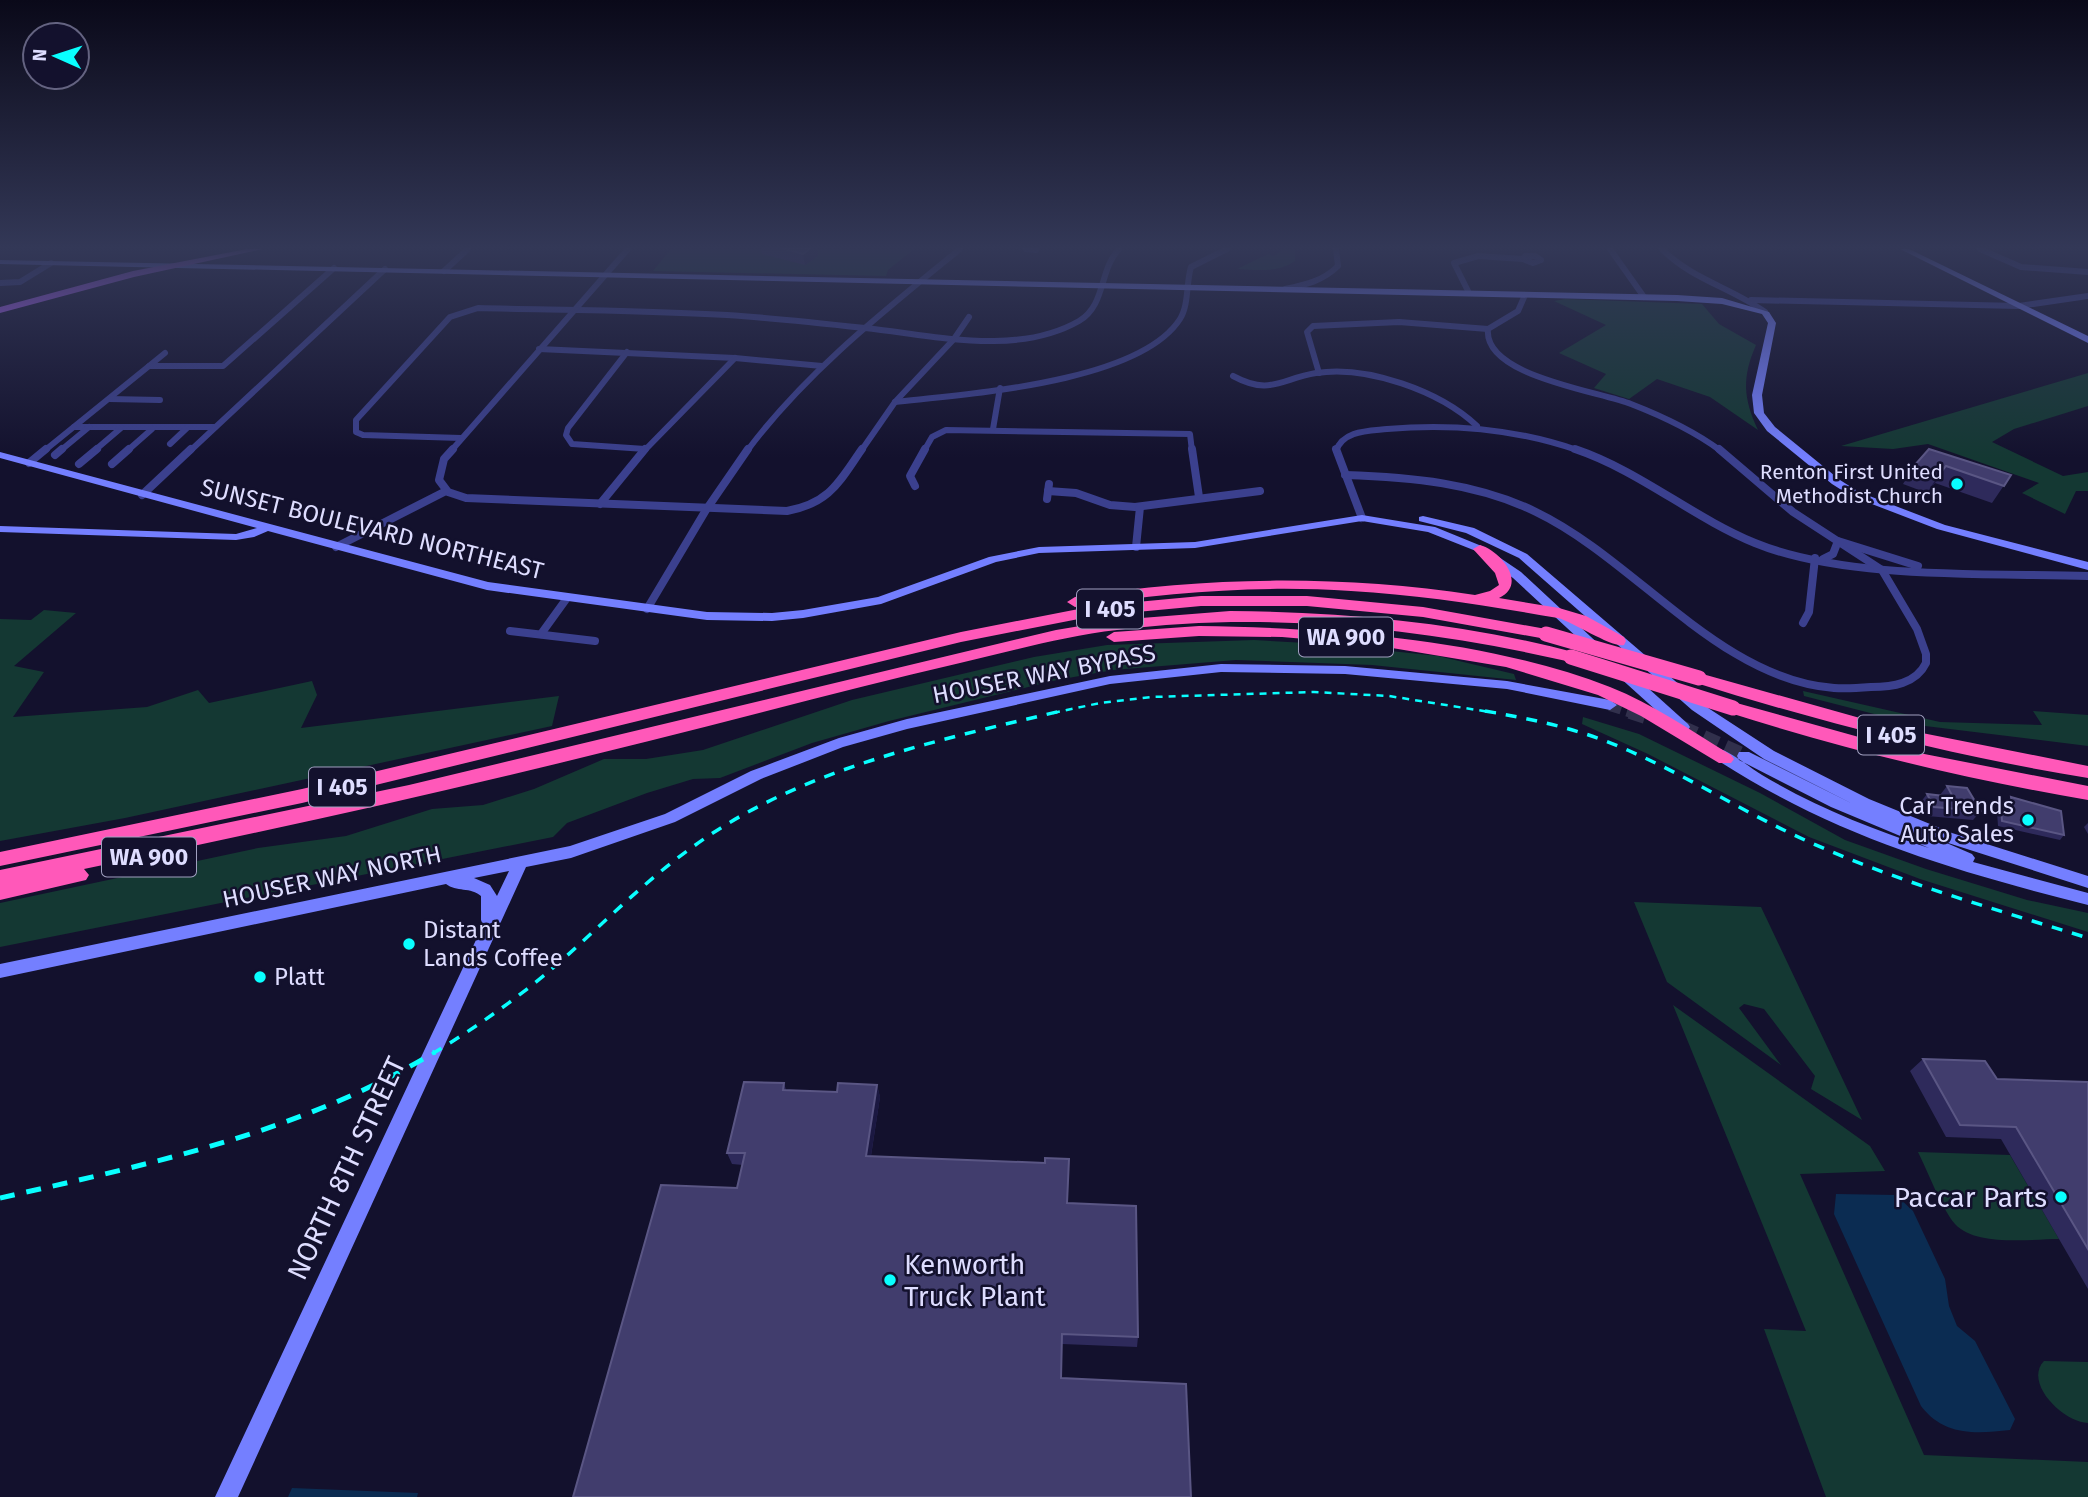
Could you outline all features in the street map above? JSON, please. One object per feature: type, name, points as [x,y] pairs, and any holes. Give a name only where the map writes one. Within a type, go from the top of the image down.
[{"type":"highway","points":[[1458,597],[1490,596],[1506,586],[1507,579],[1502,569],[1480,549]]},
{"type":"highway","name":"WA 900","points":[[682,705],[963,627],[1106,597],[1182,588],[1287,584],[1366,587],[1458,597],[1559,613],[1580,619],[1619,641]]},
{"type":"highway","name":"I 405","points":[[0,859],[302,796],[995,629],[1072,614],[1168,603],[1261,600],[1341,603],[1447,615],[1546,634],[1892,735],[1980,754],[2088,772]]},
{"type":"highway","name":"I 405","points":[[0,878],[296,817],[1053,636],[1119,625],[1264,616],[1339,619],[1417,627],[1505,642],[1571,657],[1907,759],[1989,777],[2088,793]]},
{"type":"highway","name":"WA 900","points":[[945,661],[1061,642],[1199,631],[1282,632],[1374,640],[1507,663],[1575,680],[1647,712],[1726,759]]},
{"type":"highway","name":"WA 900","points":[[0,892],[141,860],[296,817]]},
{"type":"street","points":[[149,366],[223,366],[276,319]]},
{"type":"street","points":[[142,495],[331,319]]},
{"type":"street","points":[[448,319],[356,420],[354,426],[356,432],[363,435],[461,438]]},
{"type":"street","points":[[566,319],[461,438],[439,468],[440,484],[446,491],[466,500],[802,509],[821,501],[831,493],[895,401],[954,338],[968,319]]},
{"type":"street","points":[[766,319],[954,338],[1004,340],[1051,331],[1081,319]]},
{"type":"street","points":[[647,609],[709,507],[772,418],[822,366],[877,319]]},
{"type":"street","points":[[895,401],[1000,388],[1098,369],[1158,342],[1180,319]]},
{"type":"street","points":[[1319,373],[1307,332],[1309,328],[1320,324],[1399,321],[1488,328],[1504,319]]},
{"type":"street","points":[[1769,319],[1772,323],[1756,395],[1757,404],[1759,413],[1772,429],[1796,450],[1855,494],[1902,513],[1971,537],[2088,566]]},
{"type":"street","points":[[2045,319],[2088,340]]},
{"type":"street","points":[[1345,475],[1403,476],[1437,480],[1484,492],[1535,511],[1601,551],[1700,630],[1747,661],[1795,680],[1850,690],[1892,686],[1915,676],[1925,665],[1927,652],[1924,645],[1880,567],[1802,518],[1723,452],[1694,434],[1616,398],[1546,379],[1509,363],[1495,353],[1488,340],[1488,328]]},
{"type":"street","points":[[539,349],[735,358],[822,366]]},
{"type":"street","points":[[626,352],[568,428],[566,435],[572,444],[645,449]]},
{"type":"street","points":[[29,463],[165,353]]},
{"type":"street","points":[[600,504],[645,449],[735,358]]},
{"type":"street","points":[[1233,376],[1259,386],[1319,373],[1360,375],[1424,389],[1454,405],[1477,426]]},
{"type":"street","points":[[993,429],[1000,388]]},
{"type":"street","points":[[110,399],[160,400]]},
{"type":"street","points":[[1619,641],[1537,566],[1495,540],[1433,520],[1393,516],[1362,518],[1336,450],[1337,445],[1354,433],[1402,426],[1477,426],[1558,443],[1601,459],[1645,481],[1724,530],[1774,549],[1819,559],[1880,567],[2088,576]]},
{"type":"street","points":[[74,427],[215,427]]},
{"type":"street","points":[[55,455],[89,427]]},
{"type":"street","points":[[170,444],[188,427]]},
{"type":"street","points":[[79,464],[121,428]]},
{"type":"street","points":[[112,464],[152,429]]},
{"type":"street","points":[[915,485],[910,476],[932,437],[946,430],[1190,434],[1199,496]]},
{"type":"street","name":"SUNSET BOULEVARD NORTHEAST","points":[[0,455],[487,586],[647,609],[736,618],[803,614],[881,600],[993,558],[1070,547],[1195,545],[1362,518],[1431,529],[1480,549],[1504,564],[1671,718],[1726,759]]},
{"type":"street","points":[[335,547],[446,491]]},
{"type":"street","points":[[1048,491],[1076,493],[1110,505],[1140,507],[1199,496],[1260,491]]},
{"type":"street","points":[[1136,547],[1140,507]]},
{"type":"street","points":[[0,528],[236,537],[250,535],[265,528]]},
{"type":"street","points":[[1819,559],[1833,554],[1838,541]]},
{"type":"street","points":[[1838,541],[1932,570]]},
{"type":"street","points":[[1803,623],[1809,612],[1819,559]]},
{"type":"street","points":[[541,634],[567,598]]},
{"type":"street","points":[[510,631],[595,640]]},
{"type":"street","name":"WA 900","points":[[1619,641],[1697,707],[1769,755],[1864,803],[1947,837],[2085,880]]},
{"type":"street","name":"HOUSER WAY BYPASS","points":[[670,818],[755,775],[839,743],[907,724],[1050,692],[1165,672],[1264,666],[1345,670],[1507,685],[1610,705]]},
{"type":"street","points":[[1671,718],[1666,708],[1671,702],[1681,701],[1697,707]]},
{"type":"street","points":[[1744,755],[1836,803],[1939,846],[2088,899]]},
{"type":"street","name":"WA 900","points":[[1726,759],[1818,809],[1905,846],[1981,872],[2088,899]]},
{"type":"street","name":"HOUSER WAY NORTH","points":[[0,971],[571,852],[670,818]]},
{"type":"street","points":[[1939,846],[2085,880]]},
{"type":"street","name":"NORTH 8TH STREET","points":[[226,1497],[520,863]]},
{"type":"street","points":[[434,881],[468,883],[485,889],[491,897],[487,934]]},
{"type":"green space","points":[[1593,319],[1715,319],[1756,345],[1748,367],[1746,388],[1749,408],[1758,430],[1710,397],[1657,379],[1629,399],[1594,388],[1606,374],[1559,353],[1606,325]]},
{"type":"green space","points":[[2088,373],[2088,406],[2014,429],[1992,442],[2063,476],[2088,472],[2088,491],[2076,491],[2065,514],[2022,493],[2039,483],[1928,444],[1893,449],[1841,446]]},
{"type":"green space","points":[[44,610],[76,613],[14,666],[44,672],[13,717],[147,707],[198,690],[209,703],[312,681],[317,695],[301,728],[559,696],[552,726],[125,818],[0,841],[0,619],[31,620]]},
{"type":"green space","points":[[1254,640],[1438,656],[1514,674],[1516,680],[1372,665],[1236,660],[1113,670],[1057,680],[889,721],[812,743],[720,778],[693,779],[647,793],[567,823],[553,837],[0,947],[0,903],[258,848],[346,836],[432,809],[483,805],[534,789],[604,759],[646,759],[703,750],[852,700],[1034,657],[1107,645]]},
{"type":"green space","points":[[1803,691],[1940,722],[2042,725],[2033,711],[2088,715],[2088,746],[1917,725],[1804,696]]},
{"type":"green space","points":[[1583,717],[1639,734],[1760,793],[1845,840],[1926,869],[2027,900],[2088,913],[2088,932],[1920,879],[1809,837],[1648,754],[1582,724]]},
{"type":"green space","points":[[1634,902],[1761,907],[1862,1120],[1811,1089],[1815,1076],[1764,1009],[1744,1004],[1739,1008],[1781,1065],[1667,982]]},
{"type":"green space","points":[[1673,1005],[1870,1146],[1885,1171],[1800,1174],[1924,1455],[2088,1462],[2088,1497],[1826,1497],[1764,1329],[1806,1331]]},
{"type":"green space","points":[[1918,1152],[2010,1155],[2059,1239],[1990,1239],[1964,1231],[1955,1224],[1945,1209]]},
{"type":"green space","points":[[2044,1361],[2088,1362],[2088,1423],[2068,1416],[2049,1400],[2039,1380],[2039,1370]]},
{"type":"water","points":[[1836,1194],[1896,1195],[1913,1211],[1945,1279],[1949,1306],[1957,1326],[1975,1341],[2015,1419],[2010,1430],[1961,1431],[1940,1423],[1921,1406],[1834,1214]]},
{"type":"water","points":[[292,1488],[418,1493],[417,1497],[288,1497]]},
{"type":"building","points":[[1929,449],[2011,475],[2004,486],[1946,466],[1938,476],[1913,467]]},
{"type":"building","points":[[1947,786],[1967,788],[1981,811],[1934,807],[1927,794],[1953,797]]},
{"type":"building","name":"Car Trends Auto Sales","points":[[2011,797],[2061,811],[2064,835],[2002,821],[2001,807],[2013,811]]},
{"type":"building","name":"Paccar Parts","points":[[1923,1059],[1985,1061],[1997,1079],[2088,1082],[2088,1249],[2016,1127],[1960,1125]]},
{"type":"building","name":"Kenworth Truck Plant","points":[[744,1082],[784,1083],[783,1090],[837,1092],[838,1083],[877,1085],[866,1156],[1045,1163],[1045,1158],[1069,1159],[1067,1203],[1136,1206],[1138,1337],[1062,1334],[1061,1378],[1186,1384],[1191,1497],[573,1497],[661,1185],[737,1188],[745,1153],[727,1153]]},
{"type":"tunnel","points":[[1610,705],[1635,713]]},
{"type":"tunnel","points":[[1630,711],[1652,718]]},
{"type":"tunnel","points":[[1681,728],[1744,756]]},
{"type":"railway","points":[[1053,713],[1100,703],[1151,697],[1314,692],[1389,696],[1491,712]]},
{"type":"railway","points":[[432,1054],[524,991],[657,874],[735,819],[823,777],[870,761],[1061,711]]},
{"type":"railway","points":[[1485,711],[1491,712]]},
{"type":"railway","points":[[1491,712],[1496,713]]},
{"type":"railway","points":[[1491,712],[1545,723],[1603,740],[1655,763],[1781,829],[1841,856],[1946,894],[2088,938]]},
{"type":"railway","points":[[0,1198],[168,1158],[278,1124],[332,1104],[435,1052]]},
{"type":"place","name":"Renton First United Methodist Church","points":[[1957,484]]},
{"type":"place","name":"Car Trends Auto Sales","points":[[2028,820]]},
{"type":"place","name":"Distant Lands Coffee","points":[[409,944]]},
{"type":"place","name":"Platt","points":[[260,977]]},
{"type":"place","name":"Paccar Parts","points":[[2061,1197]]},
{"type":"place","name":"Kenworth Truck Plant","points":[[890,1280]]}]
